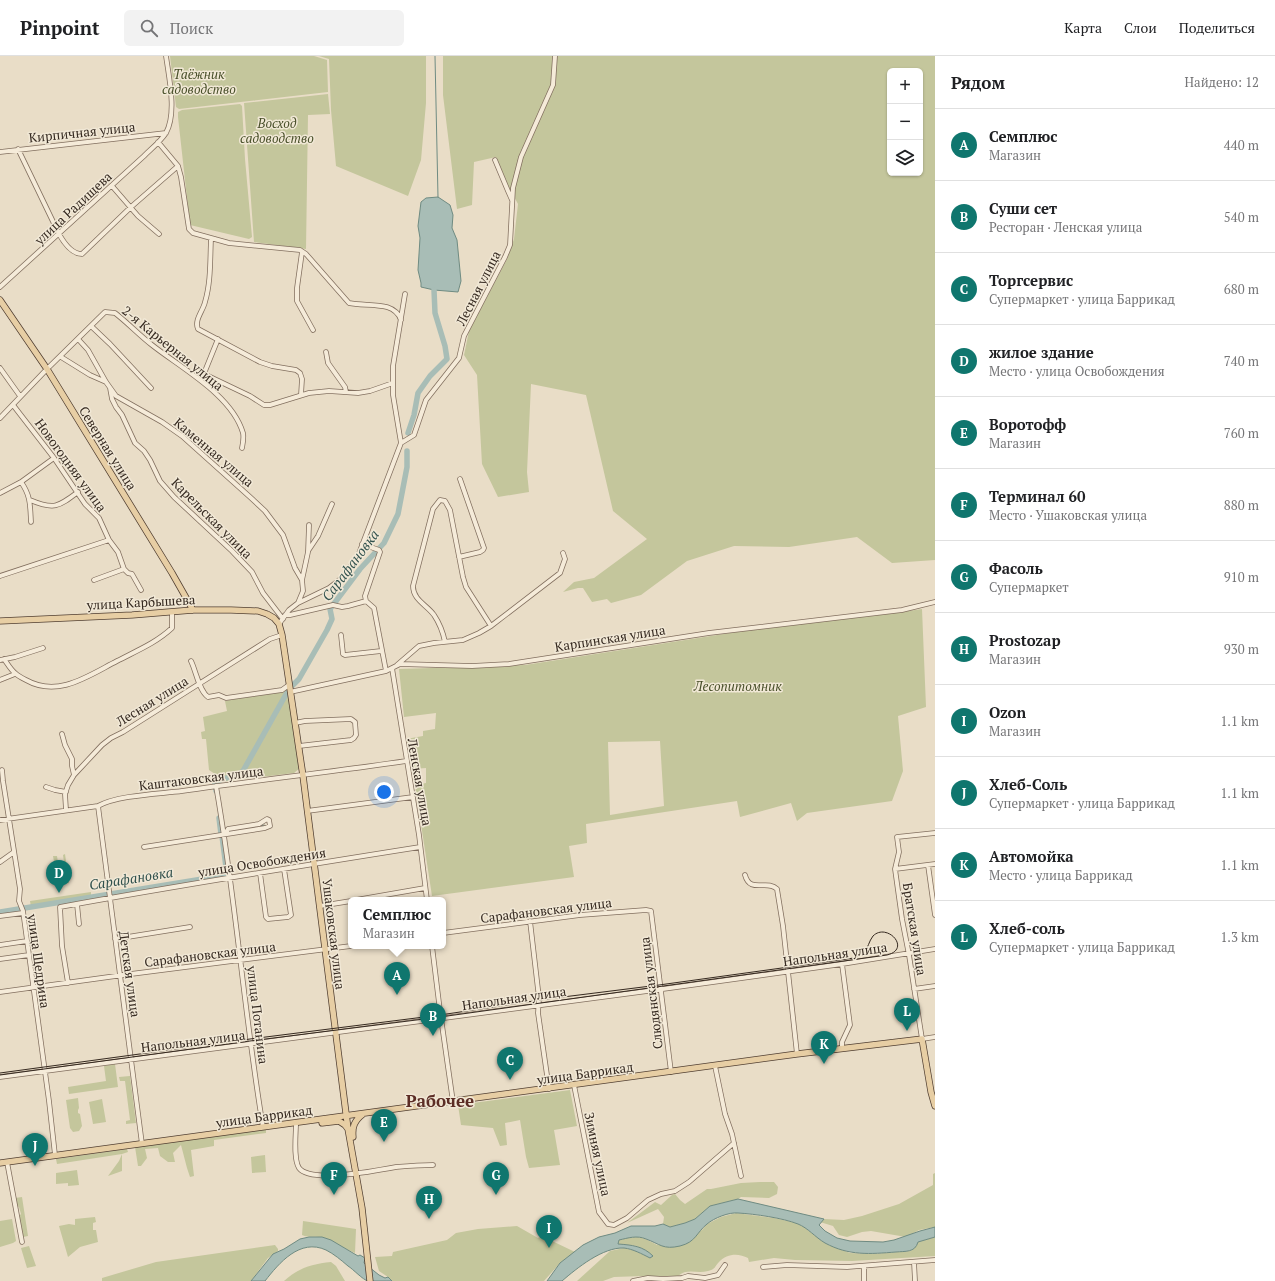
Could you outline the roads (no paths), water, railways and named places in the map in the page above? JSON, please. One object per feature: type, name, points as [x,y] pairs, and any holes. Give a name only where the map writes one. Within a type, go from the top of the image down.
[{"type":"main road","name":"Северная улица","points":[[0,300],[47,369],[193,610]]},
{"type":"main road","name":"улица Карбышева","points":[[0,621],[132,615],[193,610],[258,611],[274,618],[282,619]]},
{"type":"main road","name":"Ушаковская улица","points":[[282,619],[282,635],[303,776],[346,1115],[362,1208],[370,1281]]},
{"type":"main road","name":"улица Баррикад","points":[[0,1163],[797,1054],[922,1039]]},
{"type":"main road","points":[[922,1039],[931,1092],[935,1106]]},
{"type":"main road","points":[[356,1174],[352,1129],[357,1118],[364,1113]]},
{"type":"main road","points":[[296,1123],[314,1124],[339,1120],[348,1129]]},
{"type":"street","points":[[166,56],[172,109],[166,133]]},
{"type":"street","name":"Лесная улица","points":[[400,443],[414,435],[426,400],[459,358],[464,336],[505,258],[510,245],[513,188],[521,157],[553,85],[555,56]]},
{"type":"street","name":"улица Радищева","points":[[0,287],[112,186],[166,133]]},
{"type":"street","name":"Кирпичная улица","points":[[0,152],[166,133]]},
{"type":"street","points":[[158,142],[178,166],[189,229],[193,233],[229,243],[300,250],[306,254],[327,276],[349,303],[403,308]]},
{"type":"street","points":[[18,149],[64,243],[75,252],[82,254],[131,207],[178,166]]},
{"type":"street","points":[[495,160],[513,200]]},
{"type":"street","points":[[112,186],[144,222],[159,234]]},
{"type":"street","points":[[211,239],[208,288],[205,304],[196,325],[198,329],[260,362],[272,366],[296,370],[302,379],[301,395]]},
{"type":"street","points":[[302,252],[297,288],[298,301],[313,330]]},
{"type":"street","points":[[282,619],[289,610],[298,603],[329,588],[342,578],[358,556],[400,443],[396,418],[393,366],[405,294]]},
{"type":"street","points":[[391,308],[396,311],[401,320]]},
{"type":"street","name":"2-я Карьерная улица","points":[[91,326],[105,312],[115,313],[153,346],[200,380],[225,403],[237,420],[244,438],[242,448]]},
{"type":"street","points":[[0,418],[20,396],[91,326],[152,388]]},
{"type":"street","name":"Каменная улица","points":[[78,339],[88,350],[106,382],[116,396],[162,422],[182,436],[265,511],[283,535],[295,568],[302,580]]},
{"type":"street","points":[[200,380],[204,374],[218,339]]},
{"type":"street","points":[[326,352],[328,362],[345,387],[346,392]]},
{"type":"street","points":[[61,356],[90,375],[106,382]]},
{"type":"street","points":[[0,368],[20,396]]},
{"type":"street","name":"2-я Карьерная улица","points":[[204,374],[250,396],[264,405],[270,406],[308,393],[329,391],[358,393],[370,391],[393,383]]},
{"type":"street","name":"Карельская улица","points":[[110,388],[112,399],[122,415],[135,443],[144,451],[150,460],[160,481],[252,572],[263,593],[282,619]]},
{"type":"street","name":"Новогодняя улица","points":[[13,404],[54,458],[85,504],[98,518],[118,552],[124,569]]},
{"type":"street","points":[[0,493],[21,482],[54,458]]},
{"type":"street","points":[[459,557],[480,552],[484,548],[460,479]]},
{"type":"street","points":[[21,482],[28,492],[31,522]]},
{"type":"street","points":[[30,500],[50,506],[61,504],[78,492]]},
{"type":"street","points":[[445,642],[441,628],[434,615],[415,596],[413,591],[433,509],[440,500],[445,501],[450,510],[466,588],[491,626]]},
{"type":"street","points":[[308,552],[318,536],[332,504]]},
{"type":"street","points":[[298,603],[303,592],[302,580],[308,552],[309,526]]},
{"type":"street","points":[[0,576],[110,540]]},
{"type":"street","points":[[362,544],[378,550],[380,555],[365,596],[366,601],[374,608],[386,671]]},
{"type":"street","points":[[290,692],[386,671],[396,665],[419,646],[472,637],[491,626],[560,573],[565,559],[563,553]]},
{"type":"street","points":[[94,580],[124,569],[128,573],[132,574],[141,590]]},
{"type":"street","points":[[282,619],[290,615],[333,604],[342,607],[366,601]]},
{"type":"street","name":"Карпинская улица","points":[[396,665],[472,666],[509,664],[709,633],[902,610],[935,602]]},
{"type":"street","points":[[2,659],[15,674],[42,686],[49,687],[71,683],[141,649],[172,628],[172,612]]},
{"type":"street","points":[[341,634],[343,654],[345,655],[382,651]]},
{"type":"street","name":"Лесная улица","points":[[66,810],[66,792],[68,785],[74,776],[110,738],[123,732],[270,639],[282,635]]},
{"type":"street","points":[[2,659],[15,657],[44,648]]},
{"type":"street","points":[[191,661],[196,670],[199,683],[204,694],[208,697],[219,695],[226,698],[282,690],[290,685]]},
{"type":"street","name":"Ленская улица","points":[[392,668],[413,797],[426,897]]},
{"type":"street","points":[[0,680],[15,674]]},
{"type":"street","points":[[295,723],[305,721],[351,719],[355,722],[356,735],[351,740],[298,746]]},
{"type":"street","points":[[62,734],[65,745],[72,759],[74,776]]},
{"type":"street","name":"Каштаковская улица","points":[[0,820],[98,806],[105,802],[114,800],[303,776],[406,761]]},
{"type":"street","name":"улица Щедрина","points":[[2,770],[1,781],[9,819],[20,889],[19,901],[22,910],[29,955],[55,1155]]},
{"type":"street","name":"улица Потанина","points":[[216,786],[225,834],[251,1044],[263,1127]]},
{"type":"street","points":[[46,787],[66,792]]},
{"type":"street","points":[[307,811],[413,797]]},
{"type":"street","name":"Детская улица","points":[[98,806],[142,1144]]},
{"type":"street","points":[[144,847],[266,828],[270,826],[270,822],[267,819],[259,824],[228,829],[225,834]]},
{"type":"street","name":"Братская улица","points":[[922,1039],[895,869],[899,852],[897,837],[935,833]]},
{"type":"street","name":"улица Освобождения","points":[[68,983],[62,946],[60,907],[109,895],[420,848]]},
{"type":"street","points":[[0,862],[14,852]]},
{"type":"street","points":[[895,869],[935,864]]},
{"type":"street","points":[[928,865],[935,915]]},
{"type":"street","points":[[260,873],[266,917],[268,919],[288,917],[291,915],[284,869]]},
{"type":"street","points":[[745,875],[746,880],[752,884],[772,886],[777,889],[783,926],[797,1054]]},
{"type":"street","points":[[373,897],[425,888]]},
{"type":"street","points":[[320,906],[348,901]]},
{"type":"street","points":[[77,904],[79,924]]},
{"type":"street","points":[[0,916],[22,910]]},
{"type":"street","name":"Сарафановская улица","points":[[446,934],[580,915],[646,910],[651,911]]},
{"type":"street","name":"Слюдянская улица","points":[[651,911],[671,1072]]},
{"type":"street","points":[[530,921],[539,998],[538,1013],[549,1089]]},
{"type":"street","points":[[115,938],[190,927]]},
{"type":"street","points":[[0,945],[27,941]]},
{"type":"street","name":"Сарафановская улица","points":[[0,992],[120,975],[348,946]]},
{"type":"street","points":[[432,949],[453,1102]]},
{"type":"street","name":"Напольная улица","points":[[0,1077],[660,989],[842,964],[935,949]]},
{"type":"street","points":[[0,959],[29,955]]},
{"type":"street","points":[[842,964],[850,1025],[842,1042],[842,1049]]},
{"type":"street","points":[[914,989],[935,986]]},
{"type":"street","name":"улица Баррикад","points":[[922,1039],[935,1037]]},
{"type":"street","points":[[715,1066],[725,1114],[734,1143],[741,1176]]},
{"type":"street","name":"Зимняя улица","points":[[574,1085],[599,1212],[608,1224],[614,1225],[627,1218],[648,1200],[661,1194],[675,1191],[689,1182],[734,1143]]},
{"type":"street","points":[[296,1123],[297,1160],[300,1170],[304,1172],[322,1176],[356,1174],[398,1167],[433,1164]]},
{"type":"street","points":[[7,1162],[22,1242]]},
{"type":"street","points":[[763,1268],[787,1265],[847,1267],[935,1260]]},
{"type":"street","points":[[914,1262],[915,1281]]},
{"type":"street","points":[[633,1281],[648,1278],[663,1279],[682,1278],[688,1276],[705,1278],[718,1275],[725,1265]]},
{"type":"street","points":[[864,1266],[864,1281]]},
{"type":"water","points":[[438,197],[450,205],[453,215],[452,228],[457,240],[461,281],[458,292],[434,290],[421,287],[418,270],[420,238],[418,226],[421,202],[426,198]]},
{"type":"water","points":[[738,1199],[824,1219],[819,1225],[825,1231],[837,1238],[850,1241],[883,1242],[935,1227],[935,1237],[918,1242],[915,1248],[909,1251],[877,1253],[851,1252],[821,1241],[802,1226],[792,1222],[760,1215],[730,1213],[710,1222],[703,1227],[693,1240],[680,1246],[665,1247],[639,1237],[619,1240],[618,1244],[633,1246],[645,1250],[653,1256],[650,1258],[631,1249],[616,1249],[591,1259],[562,1281],[547,1281],[560,1263],[583,1245],[599,1237],[615,1233],[631,1226],[655,1226],[663,1224],[670,1227],[685,1223],[695,1219],[710,1206]]},
{"type":"water","points":[[322,1237],[331,1240],[358,1256],[360,1255],[365,1258],[364,1263],[379,1275],[385,1278],[388,1277],[392,1281],[368,1281],[332,1253],[316,1247],[307,1247],[291,1254],[265,1281],[251,1281],[273,1254],[300,1239]]},
{"type":"waterway","points":[[435,56],[438,197]]},
{"type":"waterway","name":"Сарафановка","points":[[408,433],[414,415],[418,393],[430,376],[447,359],[445,346],[435,313],[434,290]]},
{"type":"waterway","name":"Сарафановка","points":[[293,685],[299,679],[327,630],[332,619],[330,609],[360,569],[384,543],[398,514],[407,467],[407,451]]},
{"type":"waterway","name":"Сарафановка","points":[[216,791],[215,783],[217,781],[239,774],[243,771],[289,689]]},
{"type":"waterway","name":"Сарафановка","points":[[219,818],[221,834]]},
{"type":"waterway","points":[[229,831],[264,825]]},
{"type":"waterway","name":"Сарафановка","points":[[0,912],[227,875],[222,836]]},
{"type":"tram line","points":[[0,1073],[440,1015],[547,999],[854,958],[864,953],[873,936],[885,932],[895,938],[897,943],[897,948],[894,952],[887,955],[440,1017],[0,1075]]},
{"type":"place","name":"жилое здание","points":[[59,893]]},
{"type":"place","name":"Семплюс","points":[[397,995]]},
{"type":"place","name":"Хлеб-соль","points":[[907,1031]]},
{"type":"place","name":"Суши сет","points":[[433,1036]]},
{"type":"place","name":"Автомойка","points":[[824,1064]]},
{"type":"place","name":"Торгсервис","points":[[510,1080]]},
{"type":"place","name":"Воротофф","points":[[384,1142]]},
{"type":"place","name":"Хлеб-Соль","points":[[35,1166]]},
{"type":"place","name":"Терминал 60","points":[[334,1195]]},
{"type":"place","name":"Фасоль","points":[[496,1195]]},
{"type":"place","name":"Prostozap","points":[[429,1219]]},
{"type":"place","name":"Ozon","points":[[549,1248]]},
{"type":"district","name":"Рабочее","points":[[440,1100]]},
{"type":"park label","name":"Таёжник садоводство","points":[[199,82]]},
{"type":"park label","name":"Восход садоводство","points":[[277,130]]},
{"type":"park label","name":"Лесопитомник","points":[[738,686]]}]
